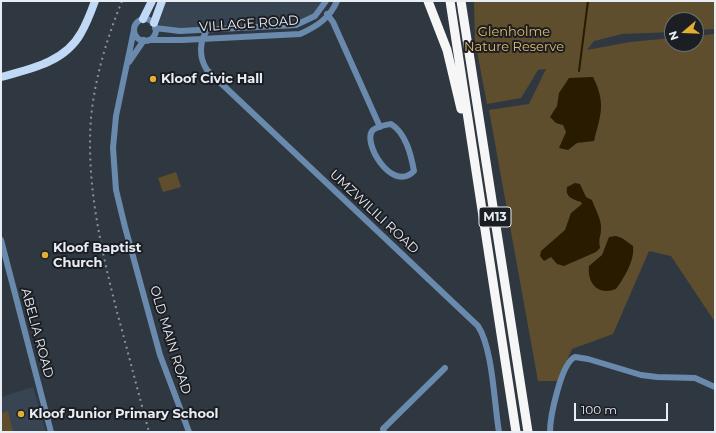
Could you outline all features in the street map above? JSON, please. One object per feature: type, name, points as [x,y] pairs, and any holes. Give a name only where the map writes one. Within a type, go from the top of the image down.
[{"type":"highway","points":[[428,1],[447,50],[476,169]]},
{"type":"highway","name":"M13","points":[[450,1],[516,432]]},
{"type":"highway","name":"M13","points":[[461,1],[528,432]]},
{"type":"highway","points":[[468,1],[468,48]]},
{"type":"main road","points":[[1,77],[42,66],[58,56],[80,34],[95,1]]},
{"type":"main road","points":[[143,19],[152,1]]},
{"type":"main road","points":[[155,26],[162,1]]},
{"type":"street","name":"VILLAGE ROAD","points":[[155,26],[180,31],[296,25],[307,21],[322,8],[326,1]]},
{"type":"street","name":"VILLAGE ROAD","points":[[147,40],[300,34],[317,26],[328,16],[337,1]]},
{"type":"street","points":[[322,8],[328,16],[380,127]]},
{"type":"street","points":[[143,19],[149,20],[155,26],[153,36],[147,40],[138,38],[134,30],[136,24],[143,19]]},
{"type":"street","name":"OLD MAIN ROAD","points":[[134,30],[128,64],[117,105],[113,138],[116,190],[124,227],[160,355],[189,432]]},
{"type":"street","name":"UMZWILILI ROAD","points":[[207,30],[202,39],[202,61],[207,70],[478,326],[484,339],[489,363],[499,432]]},
{"type":"street","name":"OLD MAIN ROAD","points":[[128,64],[147,40]]},
{"type":"street","points":[[391,124],[400,132],[406,142],[413,163],[414,171],[411,174],[398,177],[389,172],[378,160],[371,142],[371,134],[373,130],[380,127],[391,124]]},
{"type":"street","name":"ABELIA ROAD","points":[[1,240],[51,432]]},
{"type":"street","points":[[550,432],[555,398],[569,362],[577,357],[640,375],[695,378],[715,387]]},
{"type":"street","points":[[384,432],[383,429],[445,368]]},
{"type":"shaded area","points":[[164,1],[324,1],[313,14],[295,23],[175,29],[161,26],[157,23]]},
{"type":"shaded area","points":[[593,77],[600,94],[601,102],[599,123],[594,141],[577,143],[568,150],[559,148],[566,132],[563,125],[556,123],[550,117],[557,106],[559,93],[569,78]]},
{"type":"shaded area","points":[[575,183],[580,184],[586,197],[592,200],[598,214],[601,226],[599,242],[600,248],[596,252],[564,266],[557,264],[551,257],[544,261],[540,256],[541,251],[565,230],[571,213],[582,204],[581,202],[570,197],[567,193],[567,187]]},
{"type":"shaded area","points":[[616,236],[622,238],[633,246],[631,263],[616,289],[604,291],[592,283],[589,266],[602,255],[609,237]]},
{"type":"shaded area","name":"Kloof Junior Primary School","points":[[33,387],[46,432],[1,432],[1,397]]},
{"type":"green space","name":"Glenholme Nature Reserve","points":[[474,1],[715,1],[715,29],[704,30],[704,12],[664,12],[664,32],[622,34],[594,41],[587,50],[630,42],[664,39],[664,52],[704,52],[704,35],[715,34],[715,322],[671,256],[649,251],[613,334],[572,349],[558,381],[538,381],[489,110],[529,104],[546,69],[538,70],[521,98],[487,104],[475,41]]},
{"type":"green space","points":[[176,172],[181,187],[163,192],[158,178]]},
{"type":"green space","points":[[8,411],[13,432],[1,432],[1,413]]},
{"type":"waterway","points":[[579,71],[588,1]]},
{"type":"railway","points":[[122,1],[111,29],[95,88],[91,118],[91,168],[96,216],[105,264],[149,432]]},
{"type":"place","name":"Kloof Civic Hall","points":[[153,79]]},
{"type":"place","name":"Kloof Baptist Church","points":[[45,255]]},
{"type":"place","name":"Kloof Junior Primary School","points":[[21,414]]}]
